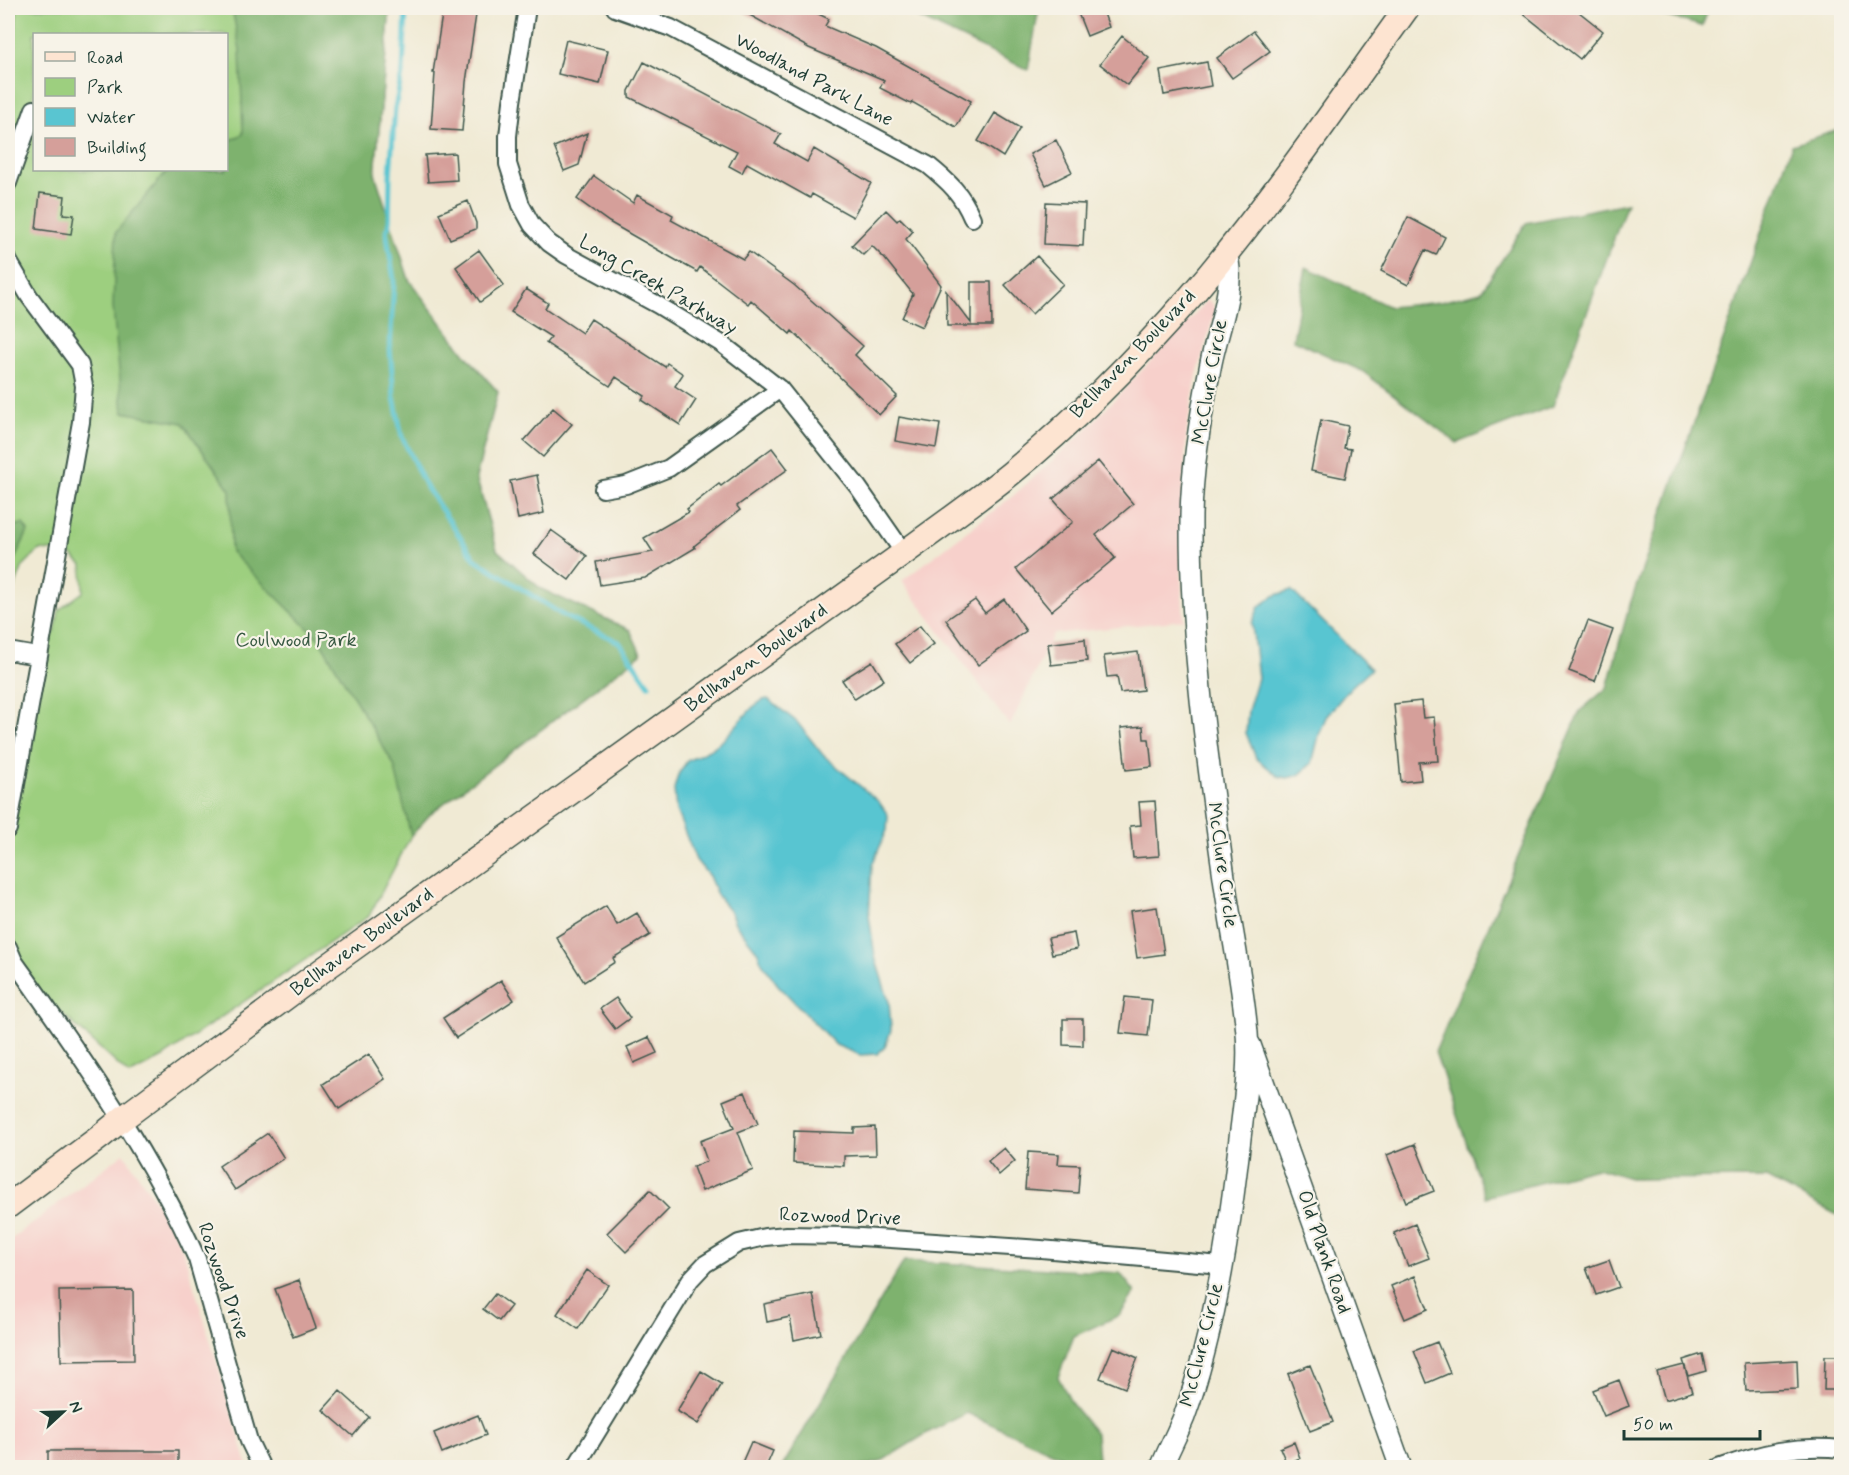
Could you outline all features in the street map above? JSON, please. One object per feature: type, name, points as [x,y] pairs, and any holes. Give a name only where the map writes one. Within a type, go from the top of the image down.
[{"type":"main road","name":"Bellhaven Boulevard","points":[[8,1206],[313,977],[904,553],[1009,474],[1089,403],[1190,297],[1296,162],[1407,8]]},
{"type":"street","name":"Long Creek Parkway","points":[[527,8],[512,102],[508,136],[508,164],[521,205],[532,225],[549,243],[566,255],[658,305],[722,344],[780,389],[858,487],[904,553]]},
{"type":"street","name":"Woodland Park Lane","points":[[615,8],[670,28],[928,165],[951,184],[965,201],[972,218]]},
{"type":"street","points":[[8,183],[33,112]]},
{"type":"street","name":"McClure Circle","points":[[1161,1467],[1183,1419],[1210,1322],[1234,1191],[1245,1092],[1247,1036],[1205,744],[1192,578],[1191,513],[1195,467],[1208,379],[1229,285],[1230,270],[1226,254]]},
{"type":"street","points":[[8,260],[29,296],[81,365],[84,386],[81,422],[37,656],[8,829]]},
{"type":"street","points":[[603,489],[626,485],[669,468],[780,389]]},
{"type":"street","points":[[8,651],[37,656]]},
{"type":"street","name":"Rozwood Drive","points":[[8,947],[14,962],[122,1119],[184,1230],[197,1259],[249,1441],[261,1467]]},
{"type":"street","name":"Old Plank Road","points":[[1247,1036],[1401,1467]]},
{"type":"street","name":"Rozwood Drive","points":[[575,1467],[690,1280],[705,1264],[739,1243],[787,1235],[846,1236],[1041,1249],[1221,1265]]},
{"type":"street","points":[[1719,1467],[1786,1449],[1814,1446],[1842,1449]]},
{"type":"shaded area","points":[[1208,300],[1215,311],[1197,375],[1187,428],[1181,578],[1184,620],[1053,634],[1010,726],[902,581],[1014,495],[1080,436]]},
{"type":"shaded area","points":[[124,1153],[169,1222],[185,1256],[248,1467],[8,1468],[8,1242]]},
{"type":"green space","name":"Coulwood Park","points":[[8,8],[390,8],[375,174],[409,280],[464,353],[498,392],[476,477],[497,550],[541,589],[630,630],[641,654],[431,813],[411,836],[369,916],[163,1057],[129,1075],[30,984],[8,947],[8,829],[37,656],[55,631],[59,610],[83,592],[82,565],[68,552],[39,550],[23,566],[8,604],[8,573],[28,531],[22,524],[8,527]]},
{"type":"green space","points":[[8,8],[17,8],[15,34],[8,51]]},
{"type":"green space","points":[[232,8],[390,8],[375,174],[409,280],[464,353],[498,392],[476,477],[497,550],[541,589],[630,630],[641,654],[431,813],[411,836],[394,765],[319,639],[231,552],[230,490],[183,423],[123,412],[113,307],[116,232],[166,172],[228,171],[228,142],[243,134],[240,50]]},
{"type":"green space","points":[[899,8],[1039,8],[1028,70]]},
{"type":"green space","points":[[1651,8],[1709,8],[1702,26],[1648,11]]},
{"type":"green space","points":[[1841,129],[1841,1217],[1766,1178],[1633,1179],[1597,1168],[1485,1197],[1435,1052],[1580,711],[1607,688],[1629,607],[1792,145]]},
{"type":"green space","points":[[1627,203],[1553,406],[1457,443],[1362,371],[1293,340],[1306,267],[1390,307],[1440,302],[1481,292],[1526,223]]},
{"type":"green space","points":[[23,524],[28,531],[8,573],[8,527]]},
{"type":"green space","points":[[904,1261],[1120,1273],[1135,1292],[1120,1315],[1074,1336],[1058,1377],[1072,1404],[1096,1434],[1098,1459],[1084,1467],[967,1413],[929,1432],[880,1462],[857,1468],[782,1467]]},
{"type":"water","points":[[1291,590],[1371,669],[1350,688],[1326,717],[1312,763],[1299,775],[1287,778],[1278,776],[1256,758],[1246,733],[1248,711],[1258,678],[1252,623],[1259,607],[1274,596]]},
{"type":"water","points":[[768,699],[797,722],[823,755],[879,802],[888,815],[887,830],[872,865],[869,916],[875,957],[889,1002],[891,1030],[885,1047],[877,1054],[860,1055],[836,1045],[778,985],[717,895],[709,876],[696,860],[676,810],[674,789],[678,775],[687,761],[723,740],[753,707]]},
{"type":"building","points":[[443,8],[477,8],[466,82],[462,131],[431,129],[435,73],[433,73]]},
{"type":"building","points":[[737,8],[806,8],[829,19],[825,26],[876,48],[971,101],[956,127],[912,102],[911,104],[880,88],[884,80],[809,48]]},
{"type":"building","points":[[1076,8],[1102,8],[1109,27],[1087,36]]},
{"type":"building","points":[[1516,8],[1574,8],[1603,31],[1580,59]]},
{"type":"building","points":[[1254,31],[1270,51],[1232,78],[1217,58]]},
{"type":"building","points":[[1122,36],[1149,58],[1127,85],[1100,64]]},
{"type":"building","points":[[566,40],[608,50],[600,84],[558,74]]},
{"type":"building","points":[[644,62],[781,134],[775,144],[807,162],[814,149],[871,183],[853,217],[812,194],[810,198],[747,163],[742,173],[729,166],[737,151],[629,97],[629,91]]},
{"type":"building","points":[[1207,62],[1211,86],[1164,95],[1160,71]]},
{"type":"building","points":[[995,113],[1020,128],[1003,157],[978,141]]},
{"type":"building","points":[[587,133],[579,165],[564,171],[554,147]]},
{"type":"building","points":[[1056,140],[1072,172],[1046,185],[1030,154]]},
{"type":"building","points":[[455,153],[457,180],[428,182],[425,155]]},
{"type":"building","points":[[594,176],[633,203],[637,195],[673,215],[671,220],[743,259],[749,252],[794,285],[863,346],[855,355],[897,396],[879,415],[792,331],[790,334],[751,300],[748,304],[700,267],[697,272],[609,222],[577,199]]},
{"type":"building","points":[[40,193],[65,196],[63,214],[74,215],[71,234],[36,229]]},
{"type":"building","points":[[468,201],[476,229],[450,239],[439,213]]},
{"type":"building","points":[[1046,202],[1085,204],[1083,246],[1044,244]]},
{"type":"building","points":[[886,210],[897,221],[900,218],[913,231],[906,239],[941,285],[922,327],[902,318],[913,294],[885,259],[872,246],[863,255],[852,245]]},
{"type":"building","points":[[1408,217],[1445,237],[1436,255],[1425,250],[1408,285],[1381,271]]},
{"type":"building","points":[[479,250],[504,285],[480,302],[456,267]]},
{"type":"building","points":[[1037,256],[1063,284],[1032,314],[1005,285]]},
{"type":"building","points":[[971,282],[991,282],[992,326],[947,326],[946,291],[971,323]]},
{"type":"building","points":[[526,289],[548,303],[545,308],[582,333],[591,319],[665,367],[667,363],[683,374],[675,386],[696,400],[680,425],[642,400],[645,396],[616,377],[610,386],[546,343],[551,337],[511,312]]},
{"type":"building","points":[[553,408],[572,424],[543,457],[524,441]]},
{"type":"building","points":[[899,417],[940,424],[936,448],[895,441]]},
{"type":"building","points":[[1321,420],[1348,426],[1344,448],[1351,449],[1345,478],[1311,471]]},
{"type":"building","points":[[772,448],[788,469],[737,506],[740,510],[694,546],[695,548],[645,578],[600,585],[596,562],[653,552],[644,538],[689,512],[687,509],[719,484],[721,486]]},
{"type":"building","points":[[1098,461],[1133,504],[1096,535],[1115,558],[1051,611],[1016,569],[1073,522],[1053,499]]},
{"type":"building","points":[[537,475],[544,513],[518,519],[510,481]]},
{"type":"building","points":[[551,530],[587,556],[569,580],[534,554]]},
{"type":"building","points":[[1004,599],[1026,631],[978,665],[946,620],[975,600],[985,613]]},
{"type":"building","points":[[1588,621],[1613,630],[1595,681],[1569,671]]},
{"type":"building","points":[[920,626],[934,644],[910,663],[895,644]]},
{"type":"building","points":[[1085,639],[1087,661],[1051,665],[1048,644]]},
{"type":"building","points":[[1138,652],[1143,690],[1120,693],[1117,676],[1107,677],[1104,656]]},
{"type":"building","points":[[872,661],[884,680],[855,699],[842,680]]},
{"type":"building","points":[[1421,701],[1423,718],[1434,717],[1438,761],[1419,762],[1421,780],[1401,782],[1394,704]]},
{"type":"building","points":[[1143,726],[1144,739],[1149,739],[1152,767],[1126,770],[1121,728]]},
{"type":"building","points":[[1155,801],[1159,856],[1133,858],[1130,826],[1141,825],[1139,802]]},
{"type":"building","points":[[606,906],[617,925],[637,913],[650,935],[613,958],[615,962],[584,982],[556,937]]},
{"type":"building","points":[[1157,907],[1164,954],[1137,958],[1130,911]]},
{"type":"building","points":[[1074,933],[1077,949],[1052,954],[1048,938]]},
{"type":"building","points":[[501,980],[514,1000],[456,1038],[443,1018]]},
{"type":"building","points":[[1125,997],[1152,1000],[1148,1036],[1120,1033]]},
{"type":"building","points":[[616,998],[630,1018],[615,1029],[600,1009]]},
{"type":"building","points":[[1063,1019],[1083,1019],[1083,1046],[1063,1045]]},
{"type":"building","points":[[649,1037],[657,1053],[634,1063],[627,1047]]},
{"type":"building","points":[[369,1054],[385,1079],[339,1109],[323,1084]]},
{"type":"building","points":[[745,1092],[758,1124],[738,1132],[753,1170],[702,1191],[693,1167],[707,1161],[700,1141],[734,1128],[723,1101]]},
{"type":"building","points":[[875,1127],[876,1155],[844,1156],[844,1166],[793,1163],[794,1131],[854,1133],[854,1128]]},
{"type":"building","points":[[268,1133],[284,1158],[235,1190],[219,1166]]},
{"type":"building","points":[[1415,1144],[1434,1191],[1406,1202],[1387,1155]]},
{"type":"building","points":[[1004,1148],[1015,1161],[999,1175],[988,1161]]},
{"type":"building","points":[[1028,1152],[1059,1154],[1058,1164],[1080,1165],[1078,1193],[1025,1189]]},
{"type":"building","points":[[650,1190],[669,1209],[626,1252],[607,1233]]},
{"type":"building","points":[[1415,1224],[1429,1258],[1408,1266],[1394,1233]]},
{"type":"building","points":[[1609,1260],[1619,1287],[1596,1295],[1586,1268]]},
{"type":"building","points":[[587,1270],[608,1285],[578,1329],[557,1314]]},
{"type":"building","points":[[1415,1276],[1428,1309],[1405,1319],[1391,1286]]},
{"type":"building","points":[[299,1280],[316,1328],[293,1337],[275,1289]]},
{"type":"building","points":[[133,1290],[134,1360],[61,1361],[59,1291]]},
{"type":"building","points":[[495,1294],[511,1306],[499,1321],[483,1309]]},
{"type":"building","points":[[813,1294],[821,1334],[794,1340],[790,1317],[767,1322],[764,1304]]},
{"type":"building","points":[[1437,1342],[1450,1373],[1427,1383],[1414,1351]]},
{"type":"building","points":[[1113,1347],[1138,1358],[1125,1388],[1100,1378]]},
{"type":"building","points":[[1702,1354],[1706,1371],[1688,1376],[1683,1360]]},
{"type":"building","points":[[1825,1356],[1842,1356],[1842,1390],[1824,1390]]},
{"type":"building","points":[[1797,1360],[1798,1389],[1746,1391],[1744,1363]]},
{"type":"building","points":[[1310,1365],[1333,1422],[1310,1431],[1288,1374]]},
{"type":"building","points":[[1684,1365],[1692,1392],[1665,1400],[1657,1372]]},
{"type":"building","points":[[701,1371],[722,1384],[698,1424],[677,1411]]},
{"type":"building","points":[[1619,1380],[1629,1406],[1604,1416],[1593,1390]]},
{"type":"building","points":[[340,1391],[369,1417],[353,1436],[323,1410]]},
{"type":"building","points":[[478,1415],[486,1435],[442,1453],[434,1433]]},
{"type":"building","points":[[751,1442],[773,1451],[766,1467],[740,1467]]},
{"type":"building","points":[[1294,1442],[1300,1458],[1287,1464],[1280,1448]]},
{"type":"building","points":[[48,1451],[178,1451],[178,1467],[48,1467]]},
{"type":"waterway","points":[[406,8],[403,69],[395,108],[389,226],[386,230],[394,280],[390,348],[394,397],[402,437],[425,485],[475,559],[564,616],[619,642],[649,685]]}]
